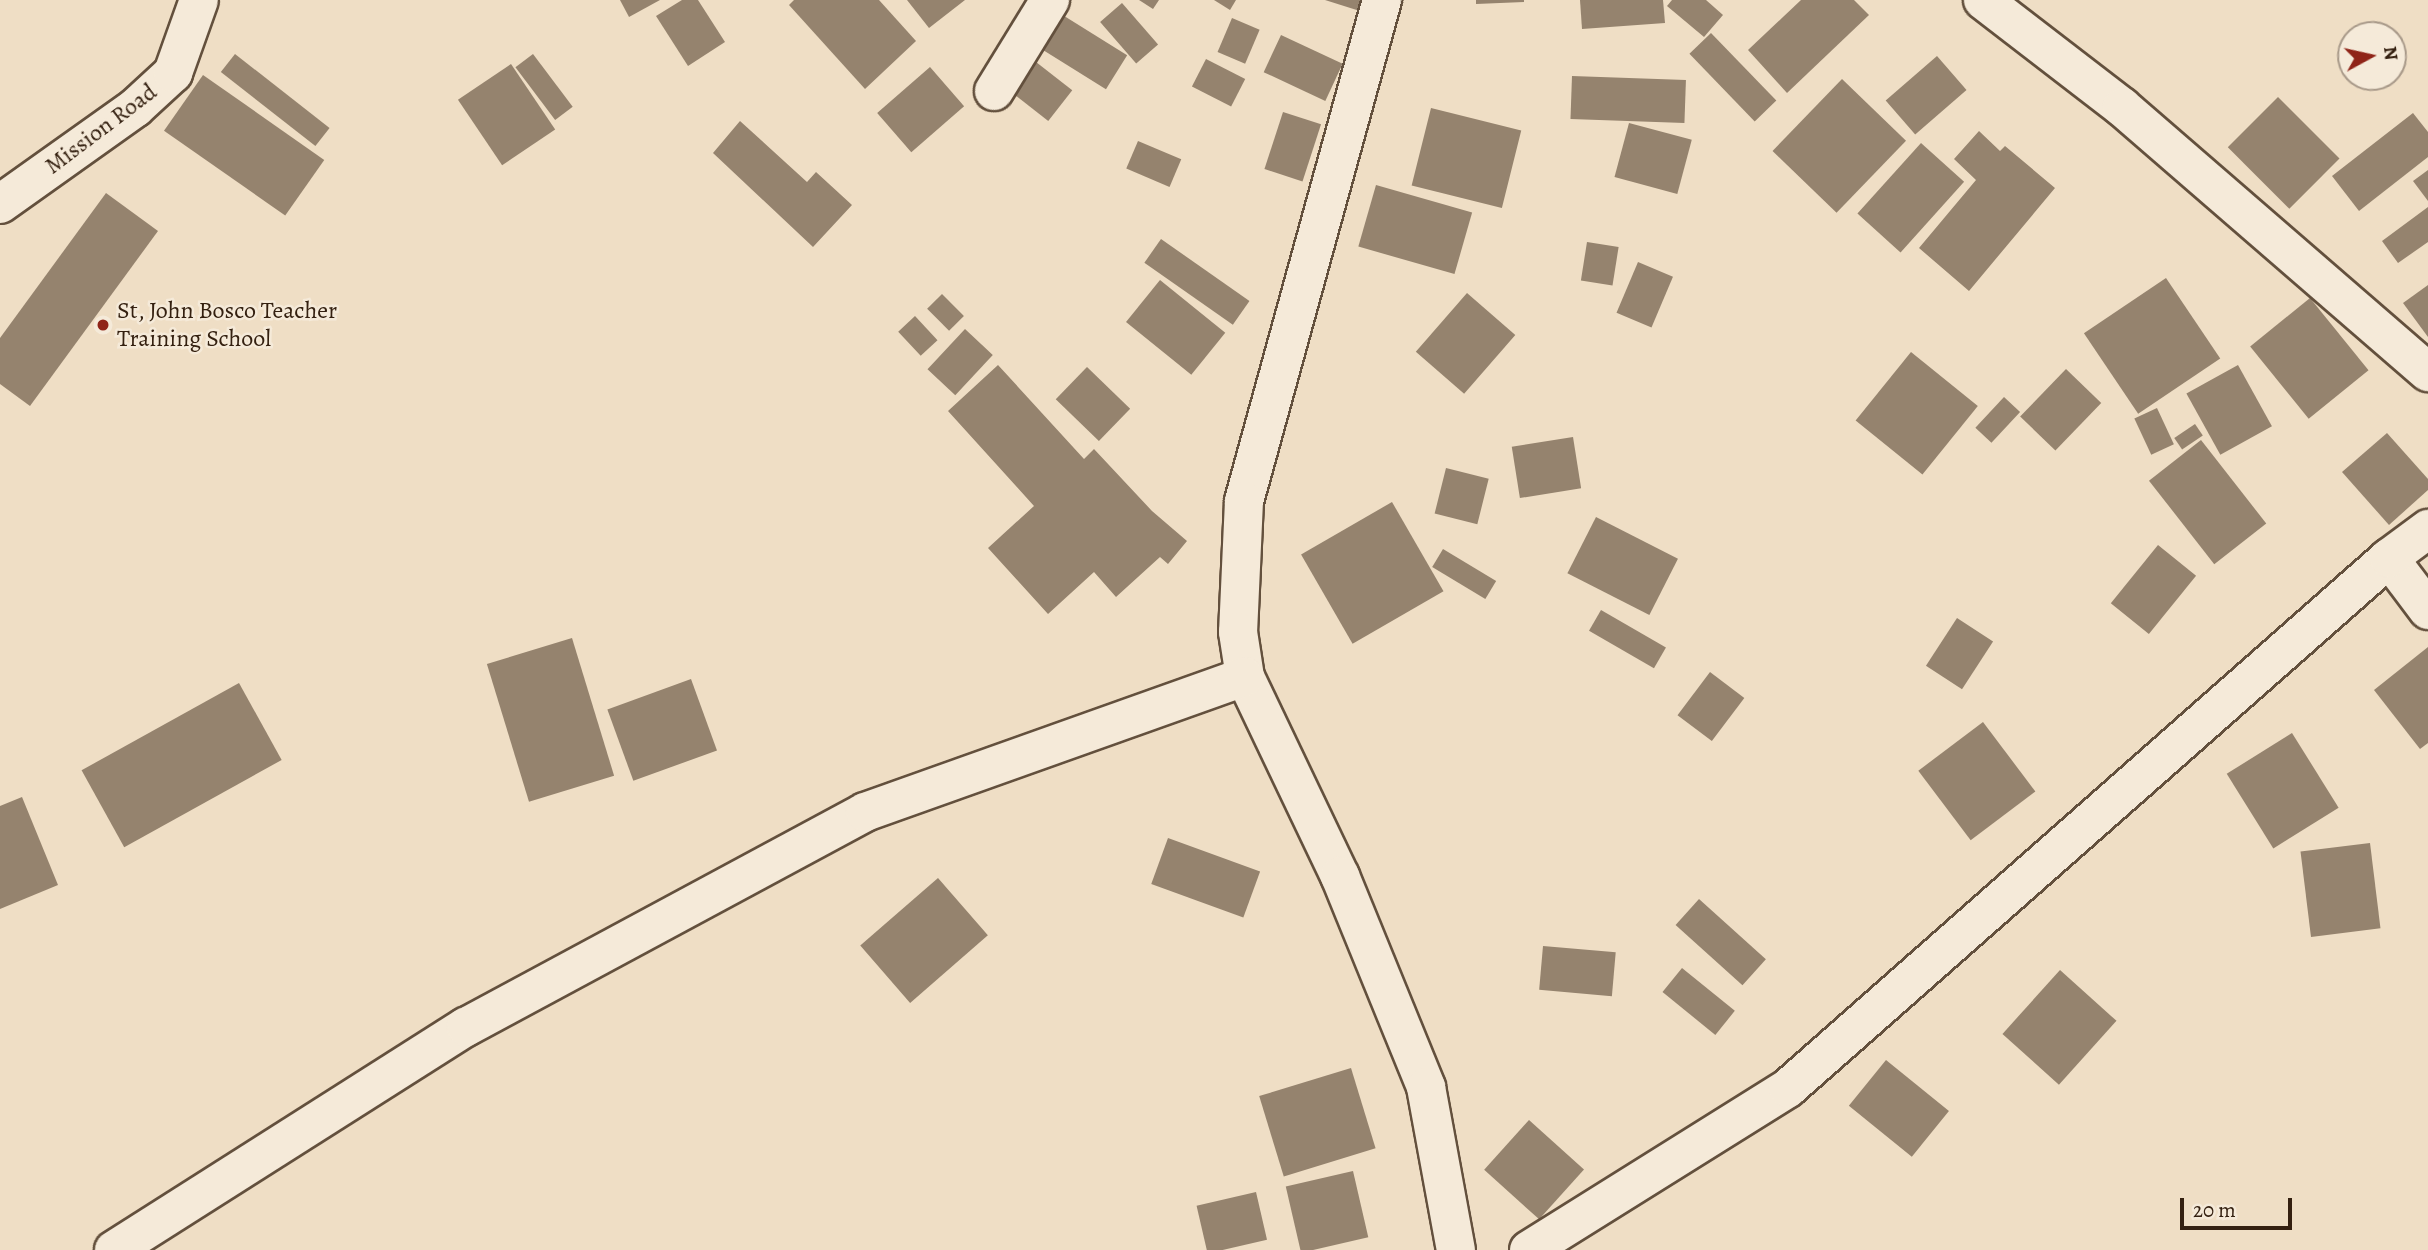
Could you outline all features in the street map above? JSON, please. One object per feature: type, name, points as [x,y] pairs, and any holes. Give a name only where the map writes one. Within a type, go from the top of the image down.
[{"type":"street","name":"Mission Road","points":[[0,204],[135,108],[173,72],[199,0]]},
{"type":"street","points":[[994,91],[1050,0]]},
{"type":"street","points":[[1382,0],[1244,501],[1238,632],[1245,677],[1340,876],[1426,1087],[1456,1250]]},
{"type":"street","points":[[1983,0],[2122,107],[2428,372]]},
{"type":"street","points":[[1529,1250],[1788,1088],[2389,558],[2428,529]]},
{"type":"street","points":[[2389,558],[2428,610]]},
{"type":"street","points":[[114,1250],[466,1027],[865,813],[1245,677]]},
{"type":"building","points":[[620,0],[660,0],[629,17]]},
{"type":"building","points":[[682,0],[698,0],[725,42],[688,66],[656,16]]},
{"type":"building","points":[[794,0],[879,0],[916,41],[865,89],[789,5]]},
{"type":"building","points":[[907,0],[965,0],[929,28]]},
{"type":"building","points":[[1139,0],[1159,0],[1153,9]]},
{"type":"building","points":[[1214,0],[1236,0],[1230,10]]},
{"type":"building","points":[[1325,0],[1366,0],[1363,12]]},
{"type":"building","points":[[1476,0],[1524,0],[1524,2],[1476,4]]},
{"type":"building","points":[[1580,0],[1663,0],[1665,23],[1582,29]]},
{"type":"building","points":[[1672,0],[1706,0],[1723,15],[1704,37],[1667,6]]},
{"type":"building","points":[[1801,0],[1854,0],[1869,15],[1787,93],[1748,50]]},
{"type":"building","points":[[1122,3],[1158,45],[1136,64],[1100,22]]},
{"type":"building","points":[[1061,14],[1127,55],[1106,89],[1040,48]]},
{"type":"building","points":[[1232,18],[1260,30],[1245,64],[1218,52]]},
{"type":"building","points":[[1711,33],[1776,101],[1755,121],[1689,54]]},
{"type":"building","points":[[1281,35],[1343,64],[1325,101],[1264,72]]},
{"type":"building","points":[[235,54],[330,128],[315,146],[221,72]]},
{"type":"building","points":[[533,54],[573,107],[555,120],[515,67]]},
{"type":"building","points":[[1937,56],[1967,90],[1915,135],[1886,101]]},
{"type":"building","points":[[1206,59],[1245,79],[1231,107],[1192,87]]},
{"type":"building","points":[[1036,62],[1072,90],[1048,121],[1012,93]]},
{"type":"building","points":[[511,64],[555,129],[502,165],[458,100]]},
{"type":"building","points":[[930,67],[964,106],[911,152],[877,113]]},
{"type":"building","points":[[203,75],[324,160],[285,216],[164,131]]},
{"type":"building","points":[[1572,76],[1686,80],[1684,123],[1570,119]]},
{"type":"building","points":[[1842,79],[1906,141],[1837,213],[1773,151]]},
{"type":"building","points":[[2278,97],[2340,159],[2289,209],[2228,147]]},
{"type":"building","points":[[1431,108],[1521,130],[1502,208],[1412,186]]},
{"type":"building","points":[[1283,112],[1321,124],[1303,181],[1264,169]]},
{"type":"building","points":[[2413,113],[2428,132],[2428,157],[2359,211],[2332,176]]},
{"type":"building","points":[[740,121],[807,182],[816,172],[852,205],[813,247],[713,153]]},
{"type":"building","points":[[1629,123],[1692,140],[1677,194],[1615,177]]},
{"type":"building","points":[[1979,131],[2000,151],[2005,146],[2055,188],[1969,291],[1919,248],[1976,180],[1954,159]]},
{"type":"building","points":[[1138,141],[1181,159],[1170,187],[1126,169]]},
{"type":"building","points":[[1921,143],[1964,182],[1901,252],[1857,214]]},
{"type":"building","points":[[2428,170],[2428,201],[2413,181]]},
{"type":"building","points":[[1376,185],[1472,213],[1454,274],[1358,247]]},
{"type":"building","points":[[106,193],[158,231],[30,406],[0,384],[0,338]]},
{"type":"building","points":[[2428,207],[2428,242],[2398,263],[2382,241]]},
{"type":"building","points":[[1161,239],[1249,301],[1233,325],[1144,263]]},
{"type":"building","points":[[1587,242],[1619,247],[1613,286],[1581,281]]},
{"type":"building","points":[[1638,262],[1673,277],[1651,327],[1617,313]]},
{"type":"building","points":[[2166,278],[2220,358],[2138,414],[2084,333]]},
{"type":"building","points":[[1160,280],[1225,333],[1191,375],[1126,322]]},
{"type":"building","points":[[2428,285],[2428,337],[2403,303]]},
{"type":"building","points":[[1467,293],[1515,335],[1464,394],[1416,352]]},
{"type":"building","points":[[942,294],[964,316],[949,331],[927,309]]},
{"type":"building","points":[[2310,298],[2369,370],[2309,419],[2250,346]]},
{"type":"building","points":[[915,316],[938,340],[921,356],[898,332]]},
{"type":"building","points":[[965,329],[993,355],[955,395],[927,369]]},
{"type":"building","points":[[1911,352],[1978,406],[1922,475],[1856,420]]},
{"type":"building","points":[[998,365],[1084,459],[1094,449],[1152,511],[1187,541],[1168,564],[1160,557],[1116,597],[1094,572],[1048,614],[988,548],[1034,506],[948,411]]},
{"type":"building","points":[[2238,365],[2272,426],[2220,455],[2186,394]]},
{"type":"building","points":[[1087,367],[1130,409],[1099,441],[1056,399]]},
{"type":"building","points":[[2066,369],[2101,403],[2055,451],[2020,416]]},
{"type":"building","points":[[2004,397],[2020,412],[1991,443],[1975,428]]},
{"type":"building","points":[[2157,408],[2174,444],[2151,455],[2134,419]]},
{"type":"building","points":[[2195,424],[2203,436],[2182,450],[2174,438]]},
{"type":"building","points":[[2387,433],[2428,479],[2428,490],[2389,525],[2342,472]]},
{"type":"building","points":[[1573,437],[1581,488],[1520,498],[1512,447]]},
{"type":"building","points":[[2201,440],[2266,524],[2214,564],[2149,481]]},
{"type":"building","points":[[1446,468],[1489,479],[1477,524],[1435,514]]},
{"type":"building","points":[[1392,502],[1444,591],[1353,644],[1301,554]]},
{"type":"building","points":[[1596,517],[1678,559],[1649,615],[1567,573]]},
{"type":"building","points":[[2158,545],[2196,576],[2149,634],[2111,603]]},
{"type":"building","points":[[1443,549],[1496,581],[1485,599],[1432,567]]},
{"type":"building","points":[[1601,610],[1666,648],[1654,668],[1589,631]]},
{"type":"building","points":[[1957,618],[1993,641],[1962,689],[1926,666]]},
{"type":"building","points":[[572,638],[614,776],[529,802],[487,664]]},
{"type":"building","points":[[2428,647],[2428,743],[2420,749],[2374,690]]},
{"type":"building","points":[[1710,672],[1744,698],[1712,741],[1678,715]]},
{"type":"building","points":[[691,679],[717,750],[633,781],[607,709]]},
{"type":"building","points":[[239,683],[282,760],[124,847],[82,770]]},
{"type":"building","points":[[1983,722],[2035,791],[1971,840],[1918,771]]},
{"type":"building","points":[[2292,733],[2339,808],[2273,848],[2227,774]]},
{"type":"building","points":[[22,797],[58,885],[0,909],[0,806]]},
{"type":"building","points":[[1168,838],[1260,872],[1243,918],[1151,884]]},
{"type":"building","points":[[2370,843],[2380,928],[2311,937],[2301,852]]},
{"type":"building","points":[[938,878],[988,935],[910,1003],[860,946]]},
{"type":"building","points":[[1699,899],[1766,959],[1742,985],[1676,925]]},
{"type":"building","points":[[1543,946],[1616,952],[1612,996],[1539,990]]},
{"type":"building","points":[[1682,968],[1735,1011],[1715,1035],[1662,992]]},
{"type":"building","points":[[2060,970],[2116,1021],[2059,1085],[2002,1034]]},
{"type":"building","points":[[1886,1060],[1949,1111],[1912,1157],[1849,1106]]},
{"type":"building","points":[[1351,1068],[1376,1148],[1284,1176],[1259,1096]]},
{"type":"building","points":[[1529,1120],[1584,1170],[1539,1219],[1484,1170]]},
{"type":"building","points":[[1353,1171],[1368,1237],[1313,1250],[1300,1250],[1286,1187]]},
{"type":"building","points":[[1256,1192],[1267,1240],[1223,1250],[1207,1250],[1197,1206]]},
{"type":"place","name":"St, John Bosco Teacher Training School","points":[[103,325]]}]
